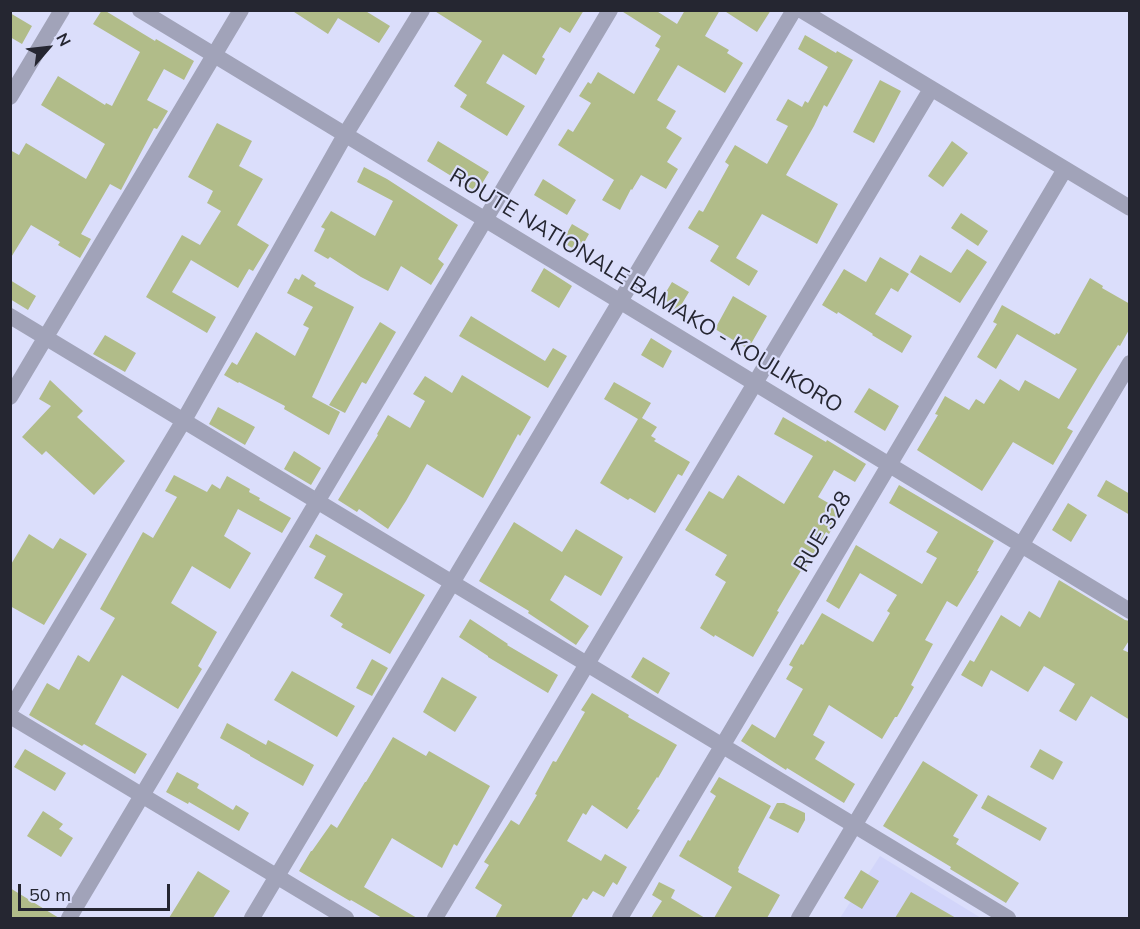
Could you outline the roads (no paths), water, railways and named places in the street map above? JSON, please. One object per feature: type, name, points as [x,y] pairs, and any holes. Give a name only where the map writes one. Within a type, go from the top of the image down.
[{"type":"street","points":[[10,98],[62,10]]},
{"type":"street","name":"ROUTE NATIONALE BAMAKO - KOULIKORO","points":[[140,10],[1130,611]]},
{"type":"street","points":[[10,397],[242,10]]},
{"type":"street","points":[[10,710],[183,420],[345,135],[422,10]]},
{"type":"street","points":[[69,918],[610,10]]},
{"type":"street","points":[[252,918],[794,10]]},
{"type":"street","points":[[801,10],[1130,208]]},
{"type":"street","points":[[435,918],[931,88]]},
{"type":"street","name":"RUE 328","points":[[620,918],[1065,169]]},
{"type":"street","points":[[10,316],[1008,918]]},
{"type":"street","points":[[799,918],[1130,363]]},
{"type":"street","points":[[10,716],[346,918]]}]
